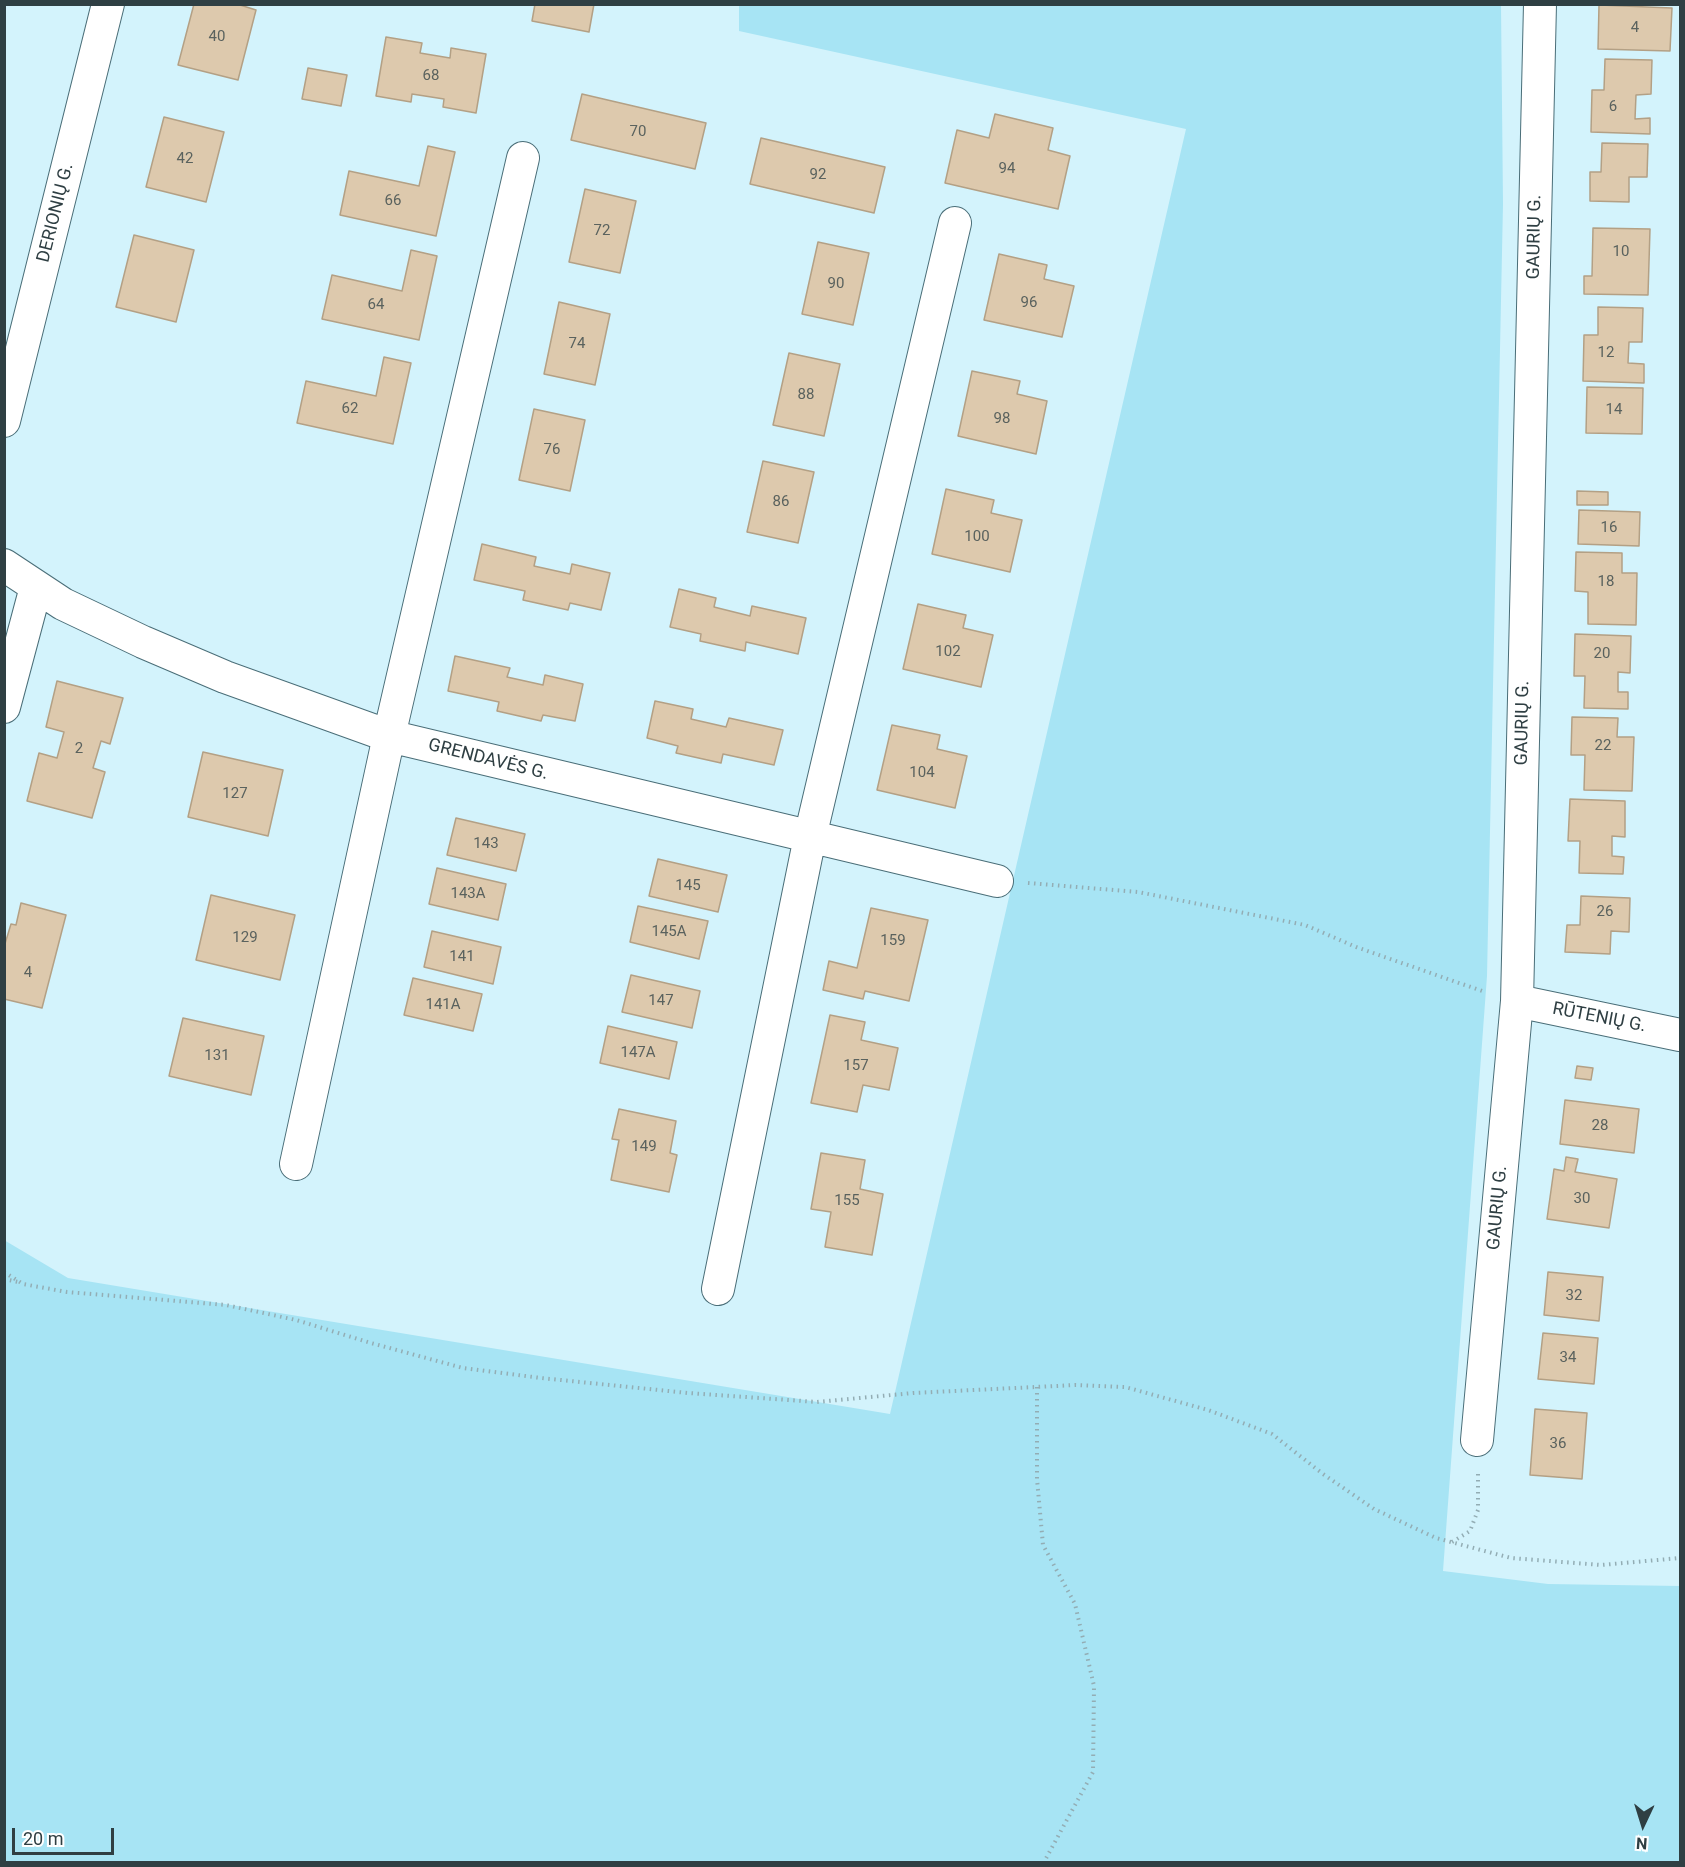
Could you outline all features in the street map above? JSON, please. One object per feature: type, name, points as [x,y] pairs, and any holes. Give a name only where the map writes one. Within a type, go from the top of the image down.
[{"type":"street","name":"DERIONIŲ G.","points":[[4,421],[108,4]]},
{"type":"street","name":"GAURIŲ G.","points":[[1477,1440],[1517,1002],[1540,4]]},
{"type":"street","points":[[296,1164],[389,736],[523,158]]},
{"type":"street","points":[[718,1289],[810,837],[955,223]]},
{"type":"street","name":"GRENDAVĖS G.","points":[[4,566],[63,604],[123,633],[225,677],[389,736],[998,881]]},
{"type":"street","points":[[4,706],[36,588]]},
{"type":"street","name":"RŪTENIŲ G.","points":[[1517,1002],[1680,1035]]},
{"type":"path","points":[[998,881],[1138,892],[1305,925],[1356,947],[1517,1002]]},
{"type":"path","points":[[4,1272],[23,1284]]},
{"type":"path","points":[[4,1279],[67,1292],[226,1305],[296,1320],[463,1368],[688,1393],[817,1402],[913,1393],[1076,1385],[1125,1387],[1208,1410],[1272,1434],[1323,1474],[1374,1509],[1436,1538],[1511,1558],[1601,1565],[1680,1558]]},
{"type":"path","points":[[1038,1387],[1037,1479],[1043,1545],[1075,1604],[1094,1686],[1093,1772],[1044,1863]]},
{"type":"path","points":[[1452,1542],[1470,1531],[1478,1510],[1477,1440]]},
{"type":"shaded area","points":[[739,5],[1501,5],[1503,204],[1487,976],[1443,1571],[1548,1584],[1680,1586],[1680,1862],[5,1862],[4,1240],[68,1278],[890,1414],[1186,129],[739,31]]},
{"type":"building","points":[[194,4],[237,4],[256,10],[238,80],[178,65]]},
{"type":"building","points":[[535,4],[594,4],[589,32],[532,21]]},
{"type":"building","points":[[1599,5],[1672,8],[1670,51],[1598,49]]},
{"type":"building","points":[[386,37],[422,43],[420,53],[450,58],[451,48],[486,54],[476,113],[443,107],[444,99],[412,94],[411,102],[376,96]]},
{"type":"building","points":[[1605,59],[1652,60],[1651,94],[1636,95],[1635,119],[1650,118],[1650,134],[1591,132],[1592,90],[1604,90]]},
{"type":"building","points":[[308,68],[347,75],[341,106],[302,99]]},
{"type":"building","points":[[582,94],[706,123],[695,169],[571,140]]},
{"type":"building","points":[[995,114],[1053,128],[1048,150],[1070,156],[1058,209],[945,183],[957,130],[989,138]]},
{"type":"building","points":[[164,117],[224,132],[206,202],[146,187]]},
{"type":"building","points":[[761,138],[885,167],[874,213],[750,184]]},
{"type":"building","points":[[1602,143],[1648,144],[1647,177],[1629,177],[1629,202],[1590,201],[1590,172],[1601,172]]},
{"type":"building","points":[[428,146],[455,152],[436,236],[340,215],[349,171],[419,186]]},
{"type":"building","points":[[585,189],[636,201],[620,273],[569,262]]},
{"type":"building","points":[[1593,228],[1650,229],[1648,295],[1584,294],[1584,276],[1592,276]]},
{"type":"building","points":[[134,235],[194,250],[176,322],[116,307]]},
{"type":"building","points":[[818,242],[869,253],[853,325],[802,314]]},
{"type":"building","points":[[411,250],[437,256],[419,340],[322,319],[332,275],[402,291]]},
{"type":"building","points":[[999,254],[1047,265],[1044,279],[1074,286],[1062,337],[984,320]]},
{"type":"building","points":[[559,302],[610,314],[595,385],[544,374]]},
{"type":"building","points":[[1598,307],[1643,308],[1642,342],[1629,342],[1628,363],[1644,364],[1644,383],[1583,381],[1584,335],[1598,335]]},
{"type":"building","points":[[789,353],[840,364],[824,436],[773,425]]},
{"type":"building","points":[[384,357],[411,363],[393,444],[297,423],[306,381],[376,396]]},
{"type":"building","points":[[972,371],[1020,381],[1017,394],[1047,401],[1036,454],[958,436]]},
{"type":"building","points":[[1587,387],[1643,388],[1642,434],[1586,433]]},
{"type":"building","points":[[534,409],[585,420],[570,491],[519,480]]},
{"type":"building","points":[[763,461],[814,472],[798,543],[747,532]]},
{"type":"building","points":[[946,489],[994,500],[991,513],[1022,520],[1010,572],[932,554]]},
{"type":"building","points":[[1577,491],[1608,492],[1608,505],[1577,505]]},
{"type":"building","points":[[1579,510],[1640,512],[1639,546],[1578,544]]},
{"type":"building","points":[[482,544],[536,557],[534,566],[570,574],[572,564],[610,573],[601,610],[570,603],[568,610],[523,600],[525,591],[474,580]]},
{"type":"building","points":[[1576,552],[1622,553],[1622,573],[1637,573],[1636,625],[1588,624],[1588,592],[1575,591]]},
{"type":"building","points":[[679,589],[716,598],[714,607],[750,616],[752,606],[806,618],[798,654],[746,642],[745,651],[700,641],[701,634],[670,627]]},
{"type":"building","points":[[918,604],[966,615],[963,628],[993,635],[981,687],[903,669]]},
{"type":"building","points":[[1575,634],[1631,636],[1630,673],[1618,672],[1618,692],[1628,692],[1628,709],[1584,708],[1585,676],[1574,676]]},
{"type":"building","points":[[455,656],[510,668],[507,677],[543,685],[545,675],[583,684],[575,721],[543,715],[541,721],[497,711],[499,702],[448,691]]},
{"type":"building","points":[[57,681],[123,698],[110,744],[101,741],[93,768],[105,772],[92,818],[27,801],[39,753],[57,758],[64,732],[46,727]]},
{"type":"building","points":[[655,701],[693,709],[691,719],[726,727],[729,718],[783,730],[774,765],[723,754],[721,763],[676,753],[678,746],[647,738]]},
{"type":"building","points":[[1572,717],[1618,718],[1617,737],[1634,737],[1632,791],[1584,790],[1585,755],[1571,755]]},
{"type":"building","points":[[892,725],[940,735],[937,749],[967,756],[955,808],[877,790]]},
{"type":"building","points":[[203,752],[283,770],[268,836],[188,817]]},
{"type":"building","points":[[1570,799],[1625,801],[1625,837],[1612,836],[1612,856],[1624,857],[1623,874],[1579,873],[1580,841],[1568,841]]},
{"type":"building","points":[[456,818],[525,834],[516,871],[447,855]]},
{"type":"building","points":[[658,859],[727,875],[718,912],[649,896]]},
{"type":"building","points":[[437,868],[506,884],[498,920],[429,904]]},
{"type":"building","points":[[211,895],[295,915],[280,980],[196,960]]},
{"type":"building","points":[[1581,896],[1630,898],[1629,932],[1611,931],[1610,954],[1565,952],[1567,925],[1580,925]]},
{"type":"building","points":[[21,903],[66,915],[42,1008],[4,999],[4,947],[11,924],[16,925]]},
{"type":"building","points":[[638,906],[708,921],[699,959],[630,942]]},
{"type":"building","points":[[871,908],[928,920],[909,1001],[865,991],[863,999],[823,990],[829,961],[857,968]]},
{"type":"building","points":[[432,931],[501,947],[493,984],[424,967]]},
{"type":"building","points":[[631,975],[700,991],[692,1028],[622,1012]]},
{"type":"building","points":[[413,978],[482,994],[473,1031],[404,1015]]},
{"type":"building","points":[[830,1015],[865,1022],[861,1040],[898,1048],[889,1090],[863,1085],[857,1112],[811,1103]]},
{"type":"building","points":[[183,1018],[264,1036],[251,1095],[169,1076]]},
{"type":"building","points":[[608,1026],[677,1042],[669,1079],[600,1063]]},
{"type":"building","points":[[1577,1066],[1593,1068],[1591,1080],[1575,1078]]},
{"type":"building","points":[[1565,1100],[1639,1109],[1634,1153],[1560,1144]]},
{"type":"building","points":[[619,1109],[676,1121],[670,1153],[677,1155],[669,1192],[611,1180],[619,1140],[612,1139]]},
{"type":"building","points":[[821,1153],[865,1160],[860,1189],[883,1194],[872,1255],[825,1247],[831,1212],[811,1209]]},
{"type":"building","points":[[1566,1157],[1578,1159],[1575,1172],[1617,1179],[1609,1228],[1547,1219],[1554,1169],[1564,1171]]},
{"type":"building","points":[[1548,1272],[1603,1277],[1599,1321],[1544,1315]]},
{"type":"building","points":[[1543,1333],[1598,1338],[1594,1384],[1538,1379]]},
{"type":"building","points":[[1535,1409],[1587,1413],[1582,1479],[1530,1475]]}]
